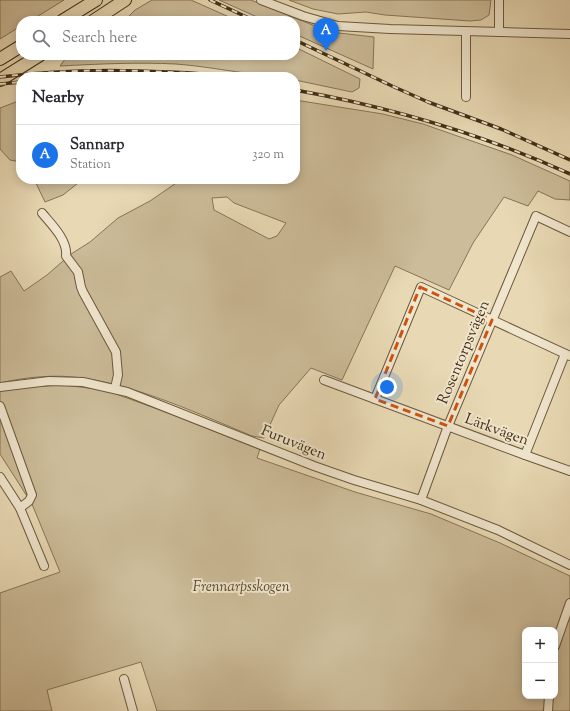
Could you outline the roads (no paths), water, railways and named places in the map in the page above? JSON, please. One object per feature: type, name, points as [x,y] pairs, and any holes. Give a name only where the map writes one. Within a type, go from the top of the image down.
[{"type":"highway","points":[[70,16],[96,0]]},
{"type":"highway","points":[[100,16],[125,0]]},
{"type":"highway","points":[[0,59],[16,49]]},
{"type":"highway","points":[[0,80],[32,60]]},
{"type":"street","points":[[261,0],[303,16],[338,26],[466,32],[570,34]]},
{"type":"street","points":[[499,0],[499,32]]},
{"type":"street","points":[[466,32],[466,97]]},
{"type":"street","points":[[42,213],[61,238],[67,251],[66,256],[78,272],[80,287],[116,352],[118,375],[115,388]]},
{"type":"street","name":"Rosentorpsvägen","points":[[421,500],[448,426],[536,216],[570,232]]},
{"type":"street","points":[[375,398],[420,287],[568,355],[525,455]]},
{"type":"street","name":"Lärkvägen","points":[[324,380],[525,455],[570,470]]},
{"type":"street","name":"Furuvägen","points":[[0,387],[49,381],[83,382],[115,388],[314,466],[354,480],[421,500],[498,530],[570,565]]},
{"type":"street","points":[[0,406],[32,495],[29,501],[20,508]]},
{"type":"street","points":[[0,477],[20,508],[44,566]]},
{"type":"street","points":[[558,637],[570,603]]},
{"type":"street","points":[[124,678],[133,711]]},
{"type":"street","points":[[548,711],[549,699]]},
{"type":"railway","points":[[210,0],[244,16]]},
{"type":"railway","points":[[300,42],[428,102],[501,129],[570,160]]},
{"type":"railway","points":[[63,72],[105,70],[166,72]]},
{"type":"railway","points":[[0,77],[16,75]]},
{"type":"railway","points":[[0,84],[16,82]]},
{"type":"railway","points":[[300,91],[366,105],[435,123],[503,146],[570,174]]},
{"type":"place","name":"Sannarp","points":[[326,51]]},
{"type":"park label","name":"Frennarpsskogen","points":[[241,586]]}]
